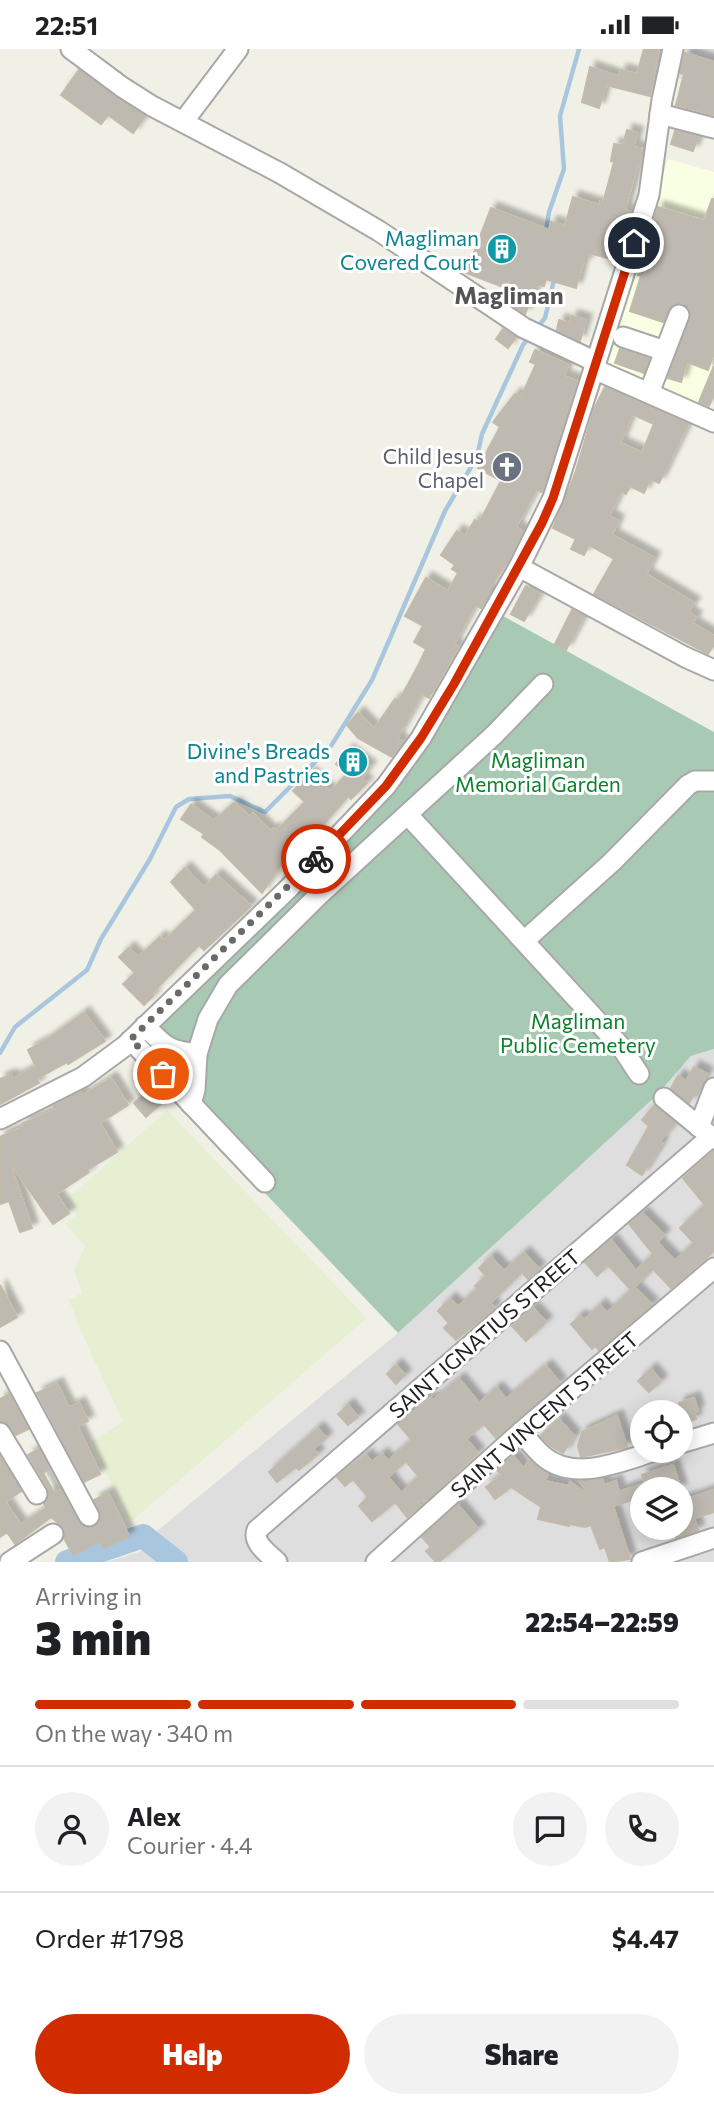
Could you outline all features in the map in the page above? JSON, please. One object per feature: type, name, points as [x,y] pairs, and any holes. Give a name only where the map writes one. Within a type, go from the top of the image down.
[{"type":"street","points":[[71,49],[122,87],[348,212],[524,328],[649,393],[714,422]]},
{"type":"street","points":[[183,122],[238,49]]},
{"type":"street","points":[[0,1119],[83,1077],[138,1033],[287,890],[386,786],[421,738],[519,566],[553,498],[649,195],[660,114],[673,49]]},
{"type":"street","points":[[660,114],[714,128]]},
{"type":"street","points":[[649,393],[679,316]]},
{"type":"street","points":[[624,337],[665,351]]},
{"type":"street","points":[[519,566],[685,657],[714,670]]},
{"type":"street","points":[[191,1104],[195,1090],[197,1054],[217,1000],[236,975],[494,735],[543,684]]},
{"type":"street","points":[[524,941],[612,862],[688,785],[695,781],[714,781]]},
{"type":"street","points":[[408,815],[622,1048],[639,1074]]},
{"type":"street","points":[[138,1033],[173,1051],[197,1054]]},
{"type":"street","points":[[138,1033],[191,1104],[265,1182]]},
{"type":"street","points":[[708,1134],[714,1089]]},
{"type":"street","points":[[664,1098],[708,1134]]},
{"type":"street","name":"SAINT IGNATIUS STREET","points":[[277,1562],[257,1542],[257,1530],[708,1134]]},
{"type":"street","name":"SAINT VINCENT STREET","points":[[376,1562],[521,1432],[713,1270]]},
{"type":"street","points":[[0,1351],[89,1515]]},
{"type":"street","points":[[521,1432],[545,1458],[577,1470],[630,1458]]},
{"type":"street","points":[[0,1433],[37,1494]]},
{"type":"street","points":[[693,1439],[714,1433]]},
{"type":"street","points":[[10,1562],[53,1534]]},
{"type":"street","points":[[642,1562],[714,1538]]},
{"type":"shaded area","points":[[680,49],[714,49],[714,85],[672,77]]},
{"type":"shaded area","points":[[668,159],[714,172],[714,362],[696,408],[604,364]]},
{"type":"shaded area","points":[[714,1049],[714,1562],[188,1562],[152,1535],[398,1333],[657,1095],[691,1056]]},
{"type":"shaded area","points":[[167,1110],[367,1318],[130,1523],[91,1442],[123,1422],[69,1300],[82,1293],[74,1270],[85,1246],[65,1224],[77,1214],[68,1198]]},
{"type":"shaded area","points":[[149,1549],[165,1562],[106,1562]]},
{"type":"green space","points":[[494,611],[714,732],[714,1049],[691,1056],[657,1095],[398,1333],[125,1046],[386,786]]},
{"type":"building","points":[[644,49],[659,49],[650,96],[606,85],[599,108],[582,102],[590,67],[619,77],[621,70],[637,74]]},
{"type":"building","points":[[685,53],[714,62],[714,115],[676,105],[684,74],[680,73]]},
{"type":"building","points":[[79,70],[145,116],[133,133],[108,115],[101,124],[61,95]]},
{"type":"building","points":[[627,130],[637,133],[633,147],[643,149],[640,167],[637,166],[625,210],[631,212],[617,256],[612,254],[611,259],[589,253],[586,263],[583,262],[576,288],[546,279],[544,286],[537,285],[525,314],[510,304],[514,291],[466,273],[491,208],[549,230],[551,222],[565,226],[573,197],[599,205],[600,202],[603,203],[614,162],[611,161],[614,144],[623,145]]},
{"type":"building","points":[[675,131],[698,137],[693,151],[671,144]]},
{"type":"building","points":[[712,199],[714,353],[708,370],[687,362],[681,382],[668,378],[690,319],[689,308],[683,303],[672,305],[663,322],[630,311],[641,276],[638,275],[640,263],[658,207],[704,221]]},
{"type":"building","points":[[572,316],[586,320],[580,341],[557,330],[559,320],[570,323]]},
{"type":"building","points":[[503,329],[516,337],[508,348],[496,339]]},
{"type":"building","points":[[620,349],[649,359],[644,373],[615,363]]},
{"type":"building","points":[[535,350],[568,365],[563,376],[577,381],[542,492],[536,490],[516,527],[523,532],[508,561],[488,590],[491,592],[481,608],[475,605],[454,644],[458,647],[429,698],[422,694],[397,738],[403,742],[392,757],[358,738],[347,725],[358,713],[374,729],[395,699],[399,701],[419,664],[426,649],[414,642],[423,626],[405,616],[426,578],[448,591],[458,573],[452,569],[455,565],[441,555],[457,531],[465,536],[475,520],[479,523],[501,481],[478,468],[500,427],[493,422],[515,394],[521,397],[536,364],[530,362]]},
{"type":"building","points":[[714,366],[714,395],[709,406],[699,402]]},
{"type":"building","points":[[605,387],[688,424],[659,483],[650,479],[644,493],[630,486],[626,494],[621,491],[609,516],[618,521],[612,535],[654,558],[646,574],[694,603],[688,612],[696,617],[692,623],[714,636],[714,645],[708,654],[594,594],[614,559],[589,545],[584,555],[571,549],[576,539],[553,528],[576,471],[594,409]],"holes":[[[632,414],[654,424],[642,453],[620,443]]]},
{"type":"building","points":[[526,586],[540,594],[524,621],[511,614]]},
{"type":"building","points":[[572,610],[584,616],[566,650],[555,644]]},
{"type":"building","points":[[348,750],[370,767],[361,779],[367,783],[351,799],[348,796],[308,842],[306,840],[280,866],[262,893],[220,850],[202,837],[204,834],[181,819],[191,805],[214,821],[234,803],[250,817],[253,814],[271,832],[274,829],[276,831],[305,802],[293,791],[310,773],[330,792],[348,773],[336,764]]},
{"type":"building","points":[[185,868],[204,888],[216,875],[251,906],[204,950],[199,945],[152,993],[154,995],[144,1005],[123,984],[135,973],[119,957],[129,948],[138,958],[160,937],[164,941],[196,910],[171,882]]},
{"type":"building","points":[[84,1013],[105,1041],[68,1064],[67,1062],[36,1079],[39,1083],[0,1104],[0,1079],[11,1075],[13,1079],[36,1067],[28,1050]]},
{"type":"building","points":[[694,1067],[707,1074],[689,1103],[671,1088],[678,1076],[686,1081]]},
{"type":"building","points":[[111,1078],[128,1105],[100,1123],[117,1152],[87,1170],[89,1172],[56,1194],[69,1213],[53,1224],[9,1161],[32,1228],[20,1232],[9,1201],[0,1204],[0,1137],[24,1127],[23,1123],[56,1110],[53,1106],[80,1092],[82,1096]]},
{"type":"building","points":[[156,1084],[165,1094],[160,1099],[162,1102],[146,1117],[134,1103]]},
{"type":"building","points":[[655,1105],[675,1123],[659,1142],[662,1143],[642,1175],[627,1165],[649,1126],[642,1120]]},
{"type":"building","points":[[714,1151],[714,1251],[671,1288],[653,1269],[631,1290],[608,1265],[597,1276],[585,1262],[611,1240],[636,1271],[653,1254],[629,1224],[642,1213],[664,1235],[657,1242],[675,1261],[694,1243],[680,1228],[705,1205],[683,1178]]},
{"type":"building","points":[[524,1253],[539,1269],[528,1279],[522,1272],[490,1303],[495,1308],[456,1340],[444,1328],[449,1323],[438,1311],[450,1299],[458,1307],[477,1289],[475,1286],[486,1276],[479,1268],[491,1257],[504,1271]]},
{"type":"building","points":[[0,1285],[17,1317],[0,1327]]},
{"type":"building","points":[[634,1287],[652,1305],[599,1350],[595,1346],[592,1349],[571,1324],[580,1316],[584,1320],[600,1305],[607,1313]]},
{"type":"building","points":[[533,1308],[546,1322],[526,1341],[512,1326]]},
{"type":"building","points":[[396,1365],[405,1375],[396,1384],[387,1374]]},
{"type":"building","points":[[546,1366],[560,1383],[496,1438],[484,1424],[466,1439],[478,1453],[428,1499],[417,1502],[420,1506],[407,1517],[395,1502],[372,1521],[359,1506],[368,1497],[353,1479],[345,1486],[337,1477],[366,1455],[372,1462],[382,1454],[388,1461],[412,1440],[398,1424],[420,1405],[431,1398],[433,1400],[459,1379],[479,1403],[497,1388],[506,1399]],"holes":[[[406,1461],[419,1477],[401,1493],[388,1477]]]},
{"type":"building","points":[[651,1369],[661,1381],[649,1392],[638,1381]]},
{"type":"building","points":[[57,1384],[69,1408],[79,1403],[88,1421],[77,1426],[100,1474],[84,1482],[37,1393]]},
{"type":"building","points":[[9,1394],[28,1429],[16,1435],[6,1423],[0,1421],[0,1399]]},
{"type":"building","points":[[694,1398],[698,1411],[694,1412],[696,1419],[693,1420],[693,1400],[688,1400]]},
{"type":"building","points":[[348,1405],[358,1417],[348,1425],[338,1414]]},
{"type":"building","points":[[617,1416],[627,1447],[581,1457],[578,1446],[582,1432]]},
{"type":"building","points":[[559,1419],[574,1436],[563,1453],[540,1436]]},
{"type":"building","points":[[318,1428],[326,1438],[313,1449],[318,1454],[299,1470],[296,1467],[277,1482],[269,1472]]},
{"type":"building","points":[[39,1449],[50,1469],[43,1473],[54,1493],[61,1490],[82,1526],[89,1528],[99,1523],[101,1516],[94,1500],[108,1493],[129,1536],[104,1548],[99,1541],[73,1555],[64,1538],[64,1528],[51,1517],[15,1544],[7,1532],[0,1537],[0,1457],[21,1491],[5,1502],[21,1525],[46,1508],[44,1504],[49,1494],[48,1488],[28,1455]]},
{"type":"building","points":[[513,1456],[524,1469],[529,1460],[548,1474],[544,1481],[569,1486],[570,1482],[591,1496],[579,1481],[602,1479],[604,1485],[616,1481],[619,1492],[630,1488],[630,1501],[613,1506],[630,1559],[610,1562],[605,1547],[600,1549],[591,1525],[569,1526],[538,1519],[541,1507],[511,1487],[495,1499],[486,1487],[502,1475],[497,1470]]},
{"type":"building","points":[[673,1465],[677,1477],[643,1477],[642,1475]]},
{"type":"building","points":[[714,1490],[714,1512],[694,1518],[698,1530],[693,1532],[693,1497]]},
{"type":"building","points":[[458,1505],[478,1529],[436,1562],[426,1551],[431,1547],[422,1537]]},
{"type":"waterway","points":[[546,231],[549,212],[564,169],[560,116],[579,49]]},
{"type":"waterway","points":[[536,329],[545,318],[555,276]]},
{"type":"waterway","points":[[0,1053],[15,1027],[87,970],[101,939],[150,859],[176,807],[189,799],[230,796],[265,812],[331,746],[372,680],[445,511],[477,457],[482,434],[523,345],[530,336]]},
{"type":"waterway","points":[[67,1562],[143,1536],[176,1562]]},
{"type":"way so far","points":[[163,1074],[131,1039],[316,859]]},
{"type":"place","name":"Magliman Covered Court","points":[[502,249]]},
{"type":"place","name":"Child Jesus Chapel","points":[[507,467]]},
{"type":"place","name":"Divine's Breads and Pastries","points":[[353,762]]},
{"type":"district","name":"Magliman","points":[[509,294]]},
{"type":"route","points":[[316,859],[386,786],[421,738],[454,684],[542,523],[553,498],[634,243]]},
{"type":"park label","name":"Magliman Memorial Garden","points":[[538,771]]},
{"type":"park label","name":"Magliman Public Cemetery","points":[[578,1032]]}]
